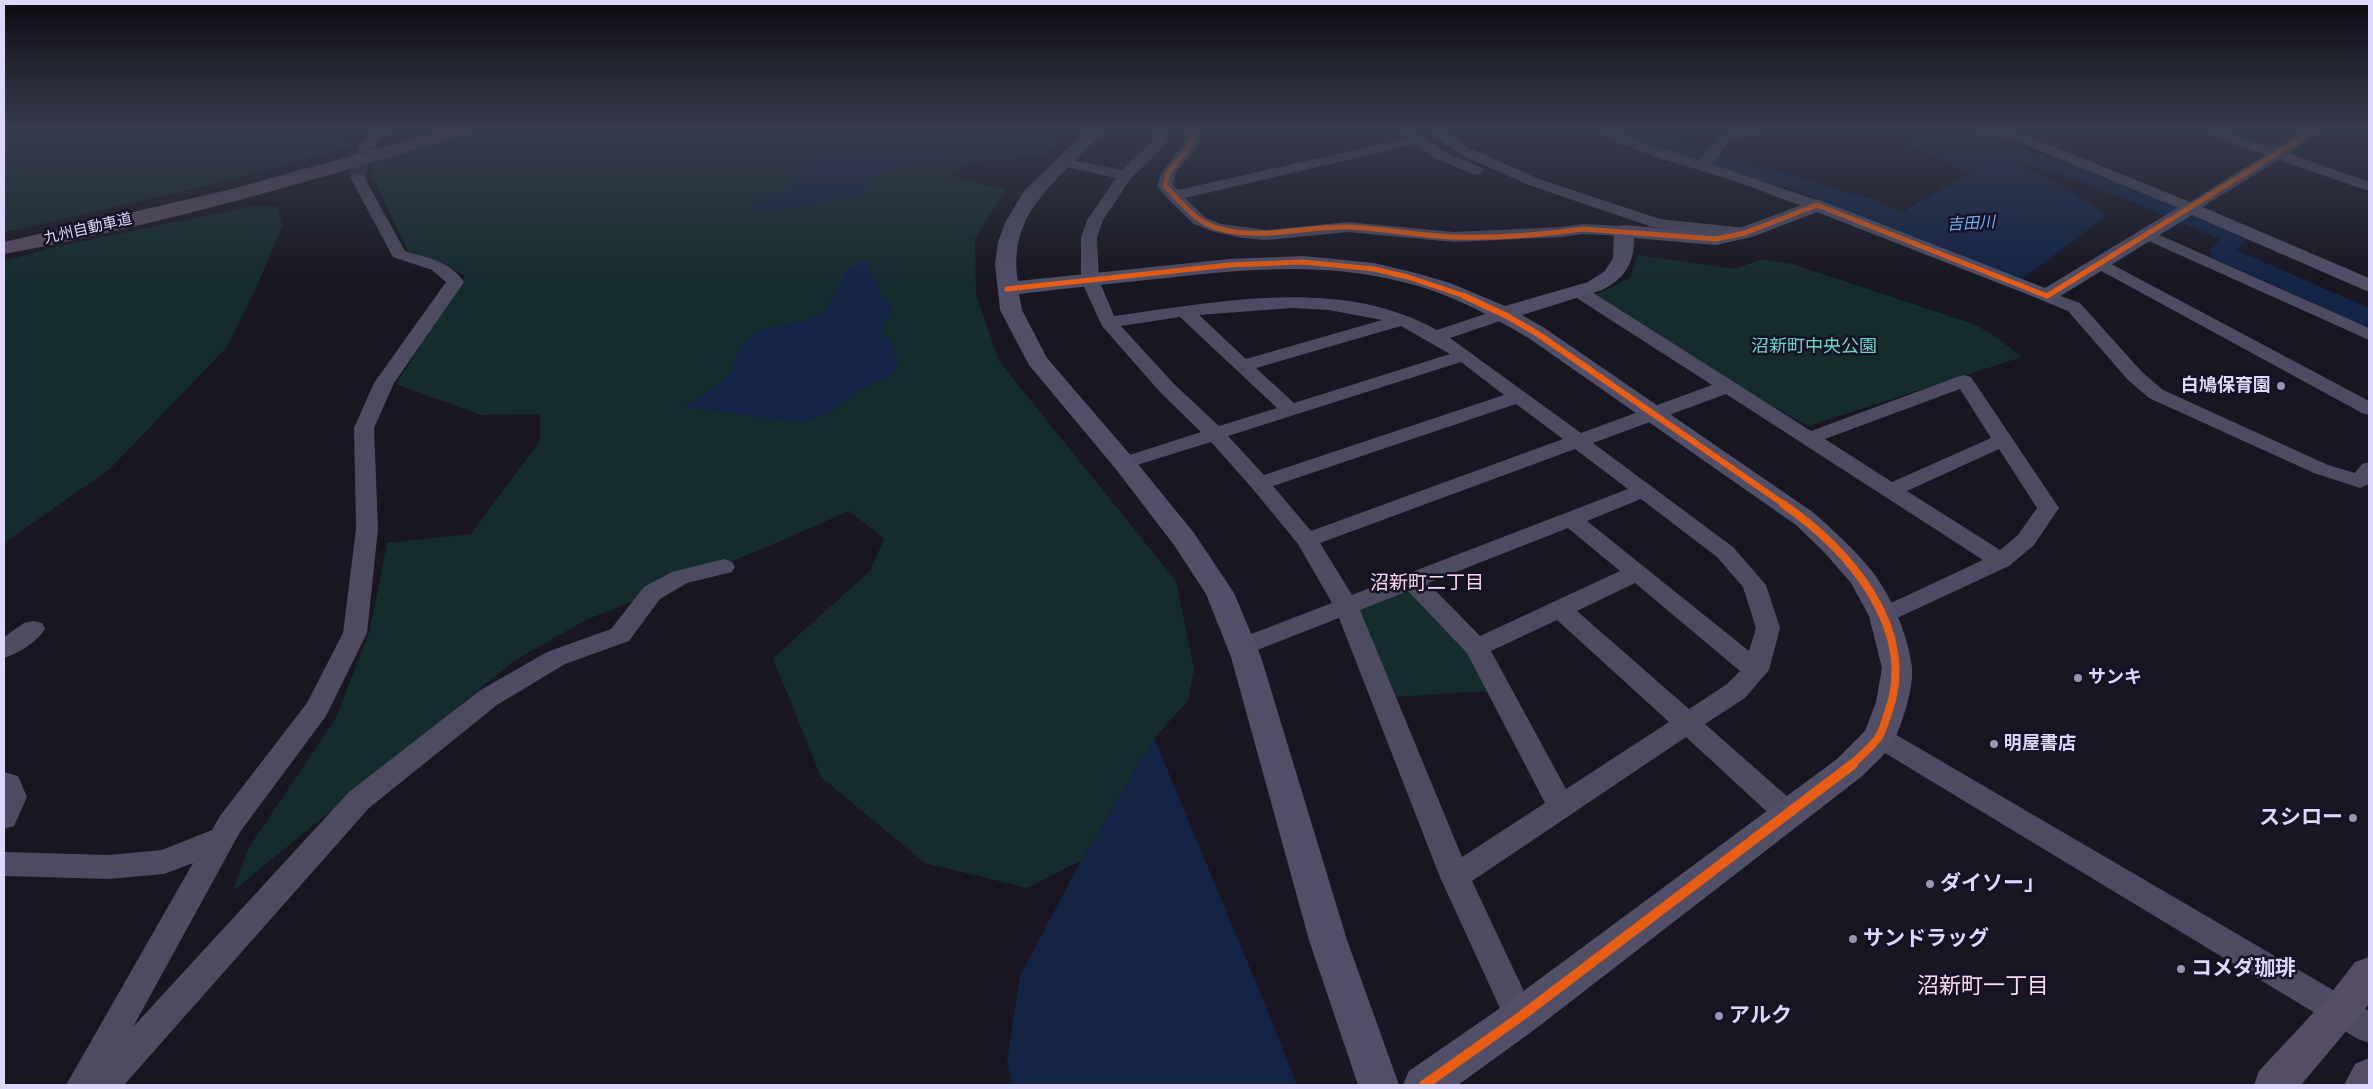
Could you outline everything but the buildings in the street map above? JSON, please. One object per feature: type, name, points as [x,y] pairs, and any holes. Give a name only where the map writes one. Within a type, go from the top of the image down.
[{"type":"highway","name":"九州自動車道","points":[[4,240],[252,181]]},
{"type":"highway","name":"九州自動車道","points":[[4,248],[207,201],[282,181]]},
{"type":"main road","points":[[2274,1085],[2356,1019],[2369,974]]},
{"type":"main road","points":[[2364,1085],[2369,1078]]},
{"type":"street","points":[[82,1085],[230,824],[317,709],[355,633],[367,529],[364,428],[384,383],[455,282],[452,275],[442,269],[398,254],[360,181]]},
{"type":"street","points":[[1044,181],[1031,195],[1015,223],[1008,242],[1005,264],[1011,310],[1036,360],[1124,462],[1184,539],[1220,592],[1242,647],[1328,940],[1378,1085]]},
{"type":"street","points":[[1121,181],[1095,220],[1089,238],[1090,280],[1108,322],[1167,388],[1215,434],[1260,483],[1307,540],[1346,606],[1455,876],[1520,1017]]},
{"type":"street","points":[[1166,181],[1165,186],[1173,196],[1200,221],[1217,228],[1258,235],[1348,226],[1454,237],[1562,232],[1584,228],[1716,240],[1745,233],[1817,206]]},
{"type":"street","points":[[1173,196],[1239,181]]},
{"type":"street","points":[[1497,181],[1570,211],[1584,228]]},
{"type":"street","points":[[1531,181],[1658,224],[1745,233]]},
{"type":"street","points":[[1745,181],[1817,206],[2074,307],[2135,376],[2156,394],[2321,469],[2360,482],[2369,468]]},
{"type":"street","points":[[2115,181],[2184,212],[2369,286]]},
{"type":"street","points":[[2047,296],[2234,181]]},
{"type":"street","points":[[2352,181],[2369,187]]},
{"type":"street","points":[[1437,336],[1578,292],[1608,280],[1620,268],[1623,260],[1624,231]]},
{"type":"street","points":[[2146,234],[2369,335]]},
{"type":"street","points":[[1007,290],[1268,262],[1340,265],[1398,274],[1429,282],[1472,297],[1506,313],[1805,519],[1836,547],[1862,578],[1884,616],[1897,668],[1892,702],[1879,737],[1849,768],[1520,1017],[1424,1085]]},
{"type":"street","points":[[2100,263],[2369,409]]},
{"type":"street","points":[[1578,292],[2001,561]]},
{"type":"street","points":[[1108,322],[1263,304],[1308,303],[1362,310],[1402,320],[1437,336],[1579,440],[1725,552],[1754,585],[1768,628],[1756,670],[1736,691],[1455,876]]},
{"type":"street","points":[[1186,312],[1290,410]]},
{"type":"street","points":[[1243,366],[1402,320]]},
{"type":"street","points":[[1124,462],[1464,355]]},
{"type":"street","points":[[1810,438],[1964,381],[2048,508],[2026,540],[2001,561],[1884,616]]},
{"type":"street","points":[[1307,540],[1726,387]]},
{"type":"street","points":[[1260,483],[1519,396]]},
{"type":"street","points":[[1891,490],[2002,440]]},
{"type":"street","points":[[1242,647],[1645,490]]},
{"type":"street","points":[[1571,519],[1756,670]]},
{"type":"street","points":[[102,1085],[359,800],[488,698],[556,658],[620,635],[652,593],[680,577],[724,567]]},
{"type":"street","points":[[1477,648],[1636,573]]},
{"type":"street","points":[[1412,581],[1477,648],[1561,806]]},
{"type":"street","points":[[1560,609],[1788,814]]},
{"type":"street","points":[[4,649],[33,629]]},
{"type":"street","points":[[1879,737],[2356,1019]]},
{"type":"street","points":[[4,782],[8,784],[13,797],[4,818]]},
{"type":"street","points":[[4,864],[109,867],[164,862],[223,838]]},
{"type":"green space","points":[[4,181],[226,181],[222,182],[4,233]]},
{"type":"green space","points":[[375,181],[970,181],[1006,190],[975,238],[976,294],[999,361],[1176,581],[1194,669],[1188,701],[1154,738],[1082,860],[1027,888],[925,863],[821,777],[773,658],[870,571],[884,539],[849,511],[769,546],[586,620],[515,660],[233,891],[249,847],[336,718],[370,630],[387,543],[471,534],[540,441],[540,414],[481,415],[396,384],[465,276],[445,264],[408,251]]},
{"type":"green space","points":[[253,206],[278,207],[282,226],[257,286],[227,347],[110,469],[4,543],[4,261],[55,247]]},
{"type":"green space","name":"沼新町中央公園","points":[[1638,255],[1735,269],[1762,259],[1792,264],[1971,323],[1992,334],[2022,357],[1808,426],[1738,387],[1592,296],[1630,278]]},
{"type":"green space","points":[[1409,588],[1471,646],[1489,691],[1392,697],[1352,610]]},
{"type":"water","points":[[794,181],[867,181],[865,183],[870,194],[788,209],[757,211],[747,209],[748,206],[794,183]]},
{"type":"water","points":[[1957,181],[2051,181],[2100,210],[2105,217],[2021,280],[1829,205],[1857,193],[1902,212]]},
{"type":"water","points":[[863,260],[869,261],[870,270],[877,284],[878,291],[893,307],[883,330],[894,348],[894,355],[898,365],[892,375],[860,389],[834,410],[811,420],[794,422],[684,407],[722,382],[731,371],[740,347],[748,338],[769,327],[806,321],[818,316],[827,308],[846,272]]},
{"type":"water","points":[[1154,738],[1297,1085],[1012,1085],[1007,1061],[1020,976],[1075,872]]},
{"type":"waterway","name":"吉田川","points":[[1787,181],[1885,215]]},
{"type":"waterway","name":"吉田川","points":[[2101,181],[2232,235],[2236,238],[2222,250],[2222,253],[2369,318]]},
{"type":"cycle path","points":[[1166,181],[1165,186],[1200,221],[1217,228],[1267,235],[1348,227],[1454,237],[1562,232],[1583,229],[1716,239],[1745,233],[1817,205],[2047,296],[2233,181]]},
{"type":"cycle path","points":[[1007,289],[1267,262],[1303,262],[1374,269],[1442,287],[1475,300],[1538,334],[1805,519],[1835,547],[1862,578],[1884,616],[1897,668],[1892,702],[1879,737],[1849,768],[1520,1017],[1424,1085]]},
{"type":"place","name":"白鳩保育園","points":[[2281,386]]},
{"type":"place","name":"サンキ","points":[[2078,678]]},
{"type":"place","name":"明屋書店","points":[[1994,744]]},
{"type":"place","name":"スシロー","points":[[2353,818]]},
{"type":"place","name":"ダイソー」","points":[[1930,884]]},
{"type":"place","name":"サンドラッグ","points":[[1853,939]]},
{"type":"place","name":"コメダ珈琲","points":[[2181,969]]},
{"type":"place","name":"アルク","points":[[1719,1016]]},
{"type":"district","name":"沼新町二丁目","points":[[1427,584]]},
{"type":"district","name":"沼新町一丁目","points":[[1983,987]]}]
